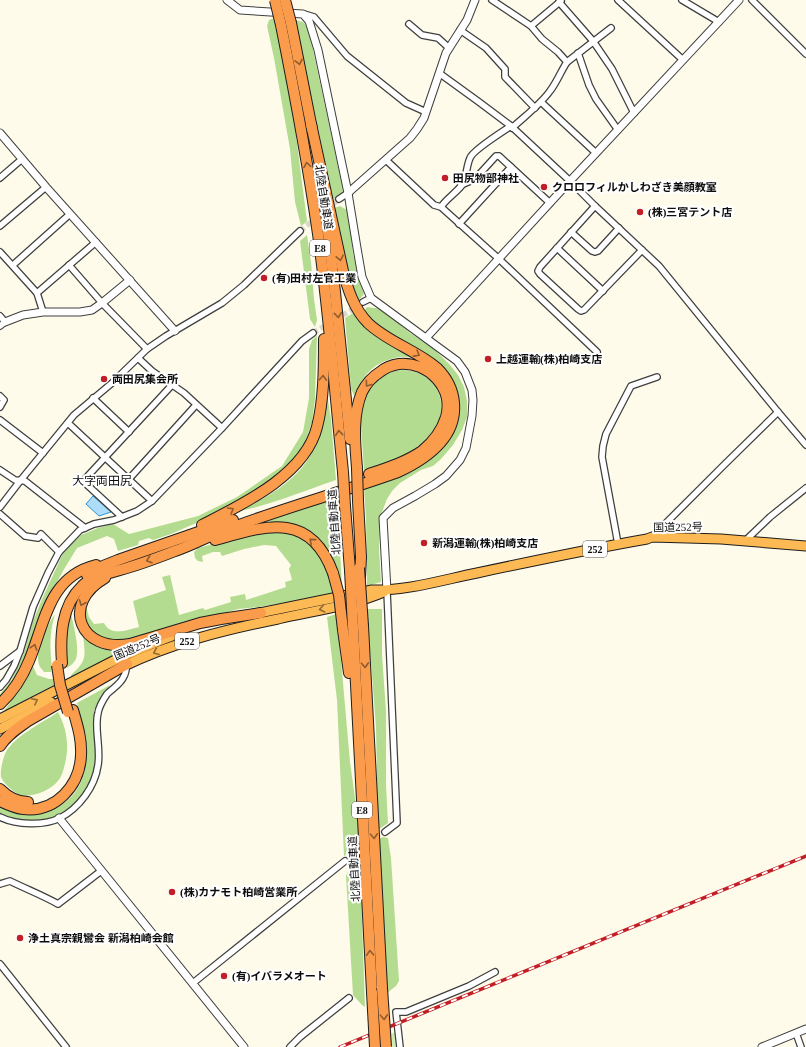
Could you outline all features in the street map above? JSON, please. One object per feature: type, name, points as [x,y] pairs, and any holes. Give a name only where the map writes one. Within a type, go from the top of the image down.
[{"type":"highway","name":"北陸自動車道","points":[[275,0],[286,24],[311,124],[328,232],[334,284],[353,503],[356,569],[353,628],[375,1047]]},
{"type":"highway","name":"北陸自動車道","points":[[285,0],[286,24],[351,469]]},
{"type":"highway","points":[[176,551],[227,529],[408,467],[424,458],[438,446],[449,431],[452,424],[455,408],[452,391],[438,370],[422,357],[390,340],[374,328],[360,314],[355,305],[346,283],[311,124]]},
{"type":"highway","points":[[261,613],[200,623],[120,646],[104,644],[91,637],[83,627],[79,614],[86,595],[96,583],[111,575],[120,565],[172,541],[229,511],[262,491],[292,469],[309,447],[317,427],[324,360],[322,296],[311,206],[310,184]]},
{"type":"highway","points":[[172,541],[383,470],[416,455],[436,437],[446,416],[447,408],[445,393],[432,373],[419,366],[397,364],[383,369],[371,380],[362,394],[356,416],[351,469],[353,503]]},
{"type":"highway","points":[[0,801],[17,808],[25,809],[48,806],[67,792],[76,779],[82,747],[80,736],[71,710],[60,685],[60,664],[56,646],[57,626],[66,598],[76,585],[87,575],[103,566],[120,565],[264,528],[282,527],[297,530],[316,544],[326,556],[333,573],[339,595],[353,628]]},
{"type":"highway","name":"国道252号","points":[[0,728],[127,664],[155,652],[198,637],[333,607],[372,597],[387,591],[429,584],[652,537],[709,538],[806,546]]},
{"type":"highway","points":[[0,704],[14,689],[25,670],[32,654],[45,614],[58,591],[67,580],[80,571],[94,565],[120,565]]},
{"type":"highway","name":"北陸自動車道","points":[[356,569],[360,586],[353,628],[386,1047]]},
{"type":"highway","name":"国道252号","points":[[0,718],[121,657],[159,640],[207,625],[261,613],[372,590],[387,591]]},
{"type":"highway","points":[[0,746],[12,733],[28,721],[127,664]]},
{"type":"highway","points":[[0,789],[10,798],[31,803],[45,800],[64,786],[69,779],[75,754],[71,710]]},
{"type":"street","points":[[227,0],[240,10],[303,14],[314,18],[347,56],[406,103],[426,112]]},
{"type":"street","points":[[339,199],[386,160],[410,138],[417,129],[424,118],[446,53],[467,20],[475,0]]},
{"type":"street","points":[[492,0],[531,26],[542,39],[558,52],[567,62]]},
{"type":"street","points":[[618,0],[683,60]]},
{"type":"street","points":[[682,0],[719,22]]},
{"type":"street","points":[[426,338],[739,0]]},
{"type":"street","points":[[752,0],[806,54]]},
{"type":"street","points":[[531,26],[561,1],[593,41],[612,69],[634,112]]},
{"type":"street","points":[[303,14],[309,21],[318,50],[348,193],[362,277],[371,298],[457,361],[465,372],[472,390],[472,416],[466,448],[460,460],[446,476],[393,508],[383,518],[397,823],[385,832]]},
{"type":"street","points":[[409,24],[422,35],[438,38],[449,48]]},
{"type":"street","points":[[441,207],[461,185],[466,175],[470,157],[488,141],[511,127],[541,102],[551,90],[567,62],[611,28]]},
{"type":"street","points":[[460,30],[486,48],[505,69],[505,77],[534,108]]},
{"type":"street","points":[[578,53],[589,85],[596,99],[618,130]]},
{"type":"street","points":[[439,73],[511,127],[570,181],[666,274],[806,445]]},
{"type":"street","points":[[541,102],[596,153]]},
{"type":"street","points":[[0,134],[175,331]]},
{"type":"street","points":[[461,185],[475,179],[496,156],[500,156],[550,203]]},
{"type":"street","points":[[0,178],[22,159]]},
{"type":"street","points":[[386,160],[434,205],[441,207],[597,352]]},
{"type":"street","points":[[459,224],[511,167]]},
{"type":"street","points":[[0,226],[46,187]]},
{"type":"street","points":[[595,206],[540,267],[538,270],[540,274],[581,311],[584,310],[642,250]]},
{"type":"street","points":[[13,265],[70,214]]},
{"type":"street","points":[[571,232],[595,252],[598,251],[619,228]]},
{"type":"street","points":[[0,507],[74,415],[112,383],[147,349],[222,303],[244,285],[300,232]]},
{"type":"street","points":[[37,293],[96,242]]},
{"type":"street","points":[[557,248],[603,290]]},
{"type":"street","points":[[0,252],[37,293],[43,312]]},
{"type":"street","points":[[69,265],[102,303],[147,349]]},
{"type":"street","points":[[2,321],[23,314],[43,312],[80,312],[92,310],[130,280]]},
{"type":"street","points":[[363,302],[371,298]]},
{"type":"street","points":[[0,687],[14,666],[33,607],[59,552],[80,530],[94,524],[114,520],[137,511],[152,501],[302,341],[313,333]]},
{"type":"street","points":[[138,358],[184,393],[222,428]]},
{"type":"street","points":[[618,544],[602,457],[602,446],[606,434],[631,386],[657,377]]},
{"type":"street","points":[[122,517],[84,482],[85,479],[172,385]]},
{"type":"street","points":[[0,396],[4,400],[0,407]]},
{"type":"street","points":[[93,398],[129,432]]},
{"type":"street","points":[[129,479],[196,404]]},
{"type":"street","points":[[652,537],[778,412]]},
{"type":"street","points":[[0,420],[42,453]]},
{"type":"street","points":[[68,423],[152,501]]},
{"type":"street","points":[[2,473],[15,480],[25,481],[85,528]]},
{"type":"street","points":[[745,541],[770,517],[806,488]]},
{"type":"street","points":[[0,514],[25,536],[38,538],[41,534],[59,552]]},
{"type":"street","points":[[0,666],[20,651]]},
{"type":"street","points":[[1,818],[23,823],[48,822],[59,818],[70,811],[81,801],[94,779],[98,765],[97,715],[103,701],[124,676],[127,664]]},
{"type":"street","points":[[59,818],[244,1047]]},
{"type":"street","points":[[193,983],[346,860]]},
{"type":"street","points":[[0,884],[10,881],[58,904],[102,871]]},
{"type":"street","points":[[0,964],[66,1047]]},
{"type":"street","points":[[400,1047],[396,1012],[406,1012],[470,986],[495,972]]},
{"type":"street","points":[[290,1047],[300,1037],[349,998]]},
{"type":"street","points":[[762,1047],[806,1029]]},
{"type":"street","points":[[796,1033],[801,1047]]},
{"type":"green space","points":[[274,18],[295,128],[307,221],[301,226],[295,202],[290,149],[267,26],[269,20]]},
{"type":"green space","points":[[295,20],[303,22],[307,26],[343,190],[342,194],[333,199]]},
{"type":"green space","points":[[340,206],[347,210],[350,223],[353,254],[364,294],[358,301],[348,275],[334,208]]},
{"type":"green space","points":[[307,235],[317,320],[315,327],[310,319],[300,241]]},
{"type":"green space","points":[[367,307],[382,309],[410,333],[434,349],[450,365],[458,375],[464,387],[467,401],[467,417],[462,430],[453,445],[441,459],[433,466],[421,470],[400,483],[387,499],[380,517],[379,549],[381,582],[367,586],[364,488],[406,472],[457,399],[400,341],[371,321],[364,311]]},
{"type":"green space","points":[[353,313],[365,327],[378,338],[416,358],[400,357],[377,365],[361,382],[355,397],[351,389],[345,318]]},
{"type":"green space","points":[[317,336],[315,399],[312,422],[301,450],[282,471],[243,498],[203,520],[171,534],[153,540],[149,538],[139,541],[138,545],[118,551],[114,539],[107,536],[77,548],[47,601],[22,671],[0,700],[0,694],[11,681],[24,653],[33,621],[64,551],[81,535],[113,524],[129,534],[198,516],[237,497],[282,466],[303,432],[309,398],[309,349],[312,340]]},
{"type":"green space","points":[[404,370],[422,374],[434,385],[440,397],[441,404],[441,412],[438,422],[429,436],[421,444],[405,455],[364,470],[361,409],[365,397],[372,386],[382,376],[393,371]]},
{"type":"green space","points":[[326,388],[331,419],[336,480],[276,501],[240,511],[275,491],[296,474],[305,464],[312,453],[320,434],[323,421]]},
{"type":"green space","points":[[337,496],[342,587],[338,574],[312,535],[305,529],[296,525],[288,523],[273,524],[270,521],[270,518]]},
{"type":"green space","points":[[272,530],[287,532],[297,536],[314,548],[329,576],[333,596],[238,609],[123,643],[99,638],[87,627],[84,611],[86,606],[89,617],[94,624],[104,623],[111,630],[115,631],[124,631],[139,627],[133,601],[166,590],[162,577],[170,575],[179,615],[203,608],[205,610],[231,602],[230,597],[245,594],[246,600],[286,587],[285,582],[292,580],[289,569],[291,565],[276,546],[264,545],[222,556],[220,552],[213,552],[202,556],[203,562],[198,561],[195,558],[194,552],[198,548],[250,534]]},
{"type":"green space","points":[[367,609],[382,609],[382,655],[386,711],[386,785],[388,823],[378,830],[376,728]]},
{"type":"green space","points":[[71,613],[77,642],[77,654],[74,662],[67,668],[65,657],[65,633]]},
{"type":"green space","points":[[55,614],[50,641],[52,668],[51,672],[44,672],[38,661],[38,654],[42,639]]},
{"type":"green space","points":[[336,614],[350,762],[360,846],[344,856],[337,700],[327,617]]},
{"type":"green space","points":[[83,634],[102,647],[113,649],[136,648],[71,677],[83,661],[85,653]]},
{"type":"green space","points":[[32,664],[37,675],[53,679],[54,685],[5,712],[4,711],[21,688]]},
{"type":"green space","points":[[110,685],[94,710],[97,747],[95,763],[92,777],[86,791],[78,803],[54,819],[15,819],[0,814],[0,807],[13,812],[27,814],[52,810],[63,804],[73,795],[80,784],[85,770],[84,737],[77,703]]},
{"type":"green space","points":[[58,712],[65,729],[67,741],[66,759],[61,777],[54,785],[40,793],[25,796],[18,794],[2,780],[1,777],[2,764],[7,750],[24,734]]},
{"type":"green space","points":[[383,837],[388,838],[391,858],[399,981],[396,986],[387,993],[379,839]]},
{"type":"green space","points":[[360,864],[365,1007],[353,995],[346,876],[350,867]]},
{"type":"green space","points":[[397,1032],[398,1047],[390,1047],[389,1034]]},
{"type":"water","points":[[93,496],[111,512],[99,516],[86,504]]},
{"type":"tunnel","points":[[300,231],[339,199]]},
{"type":"tunnel","points":[[313,333],[358,306]]},
{"type":"tunnel","points":[[345,861],[365,846]]},
{"type":"railway","points":[[340,1047],[806,856]]},
{"type":"place","name":"田尻物部神社","points":[[445,178]]},
{"type":"place","name":"クロロフィルかしわざき美顔教室","points":[[544,187]]},
{"type":"place","name":"(株)三宮テント店","points":[[640,212]]},
{"type":"place","name":"(有)田村左官工業","points":[[264,278]]},
{"type":"place","name":"上越運輸(株)柏崎支店","points":[[488,359]]},
{"type":"place","name":"両田尻集会所","points":[[104,379]]},
{"type":"place","name":"新潟運輸(株)柏崎支店","points":[[424,543]]},
{"type":"place","name":"(株)カナモト柏崎営業所","points":[[172,892]]},
{"type":"place","name":"浄土真宗親鸞会 新潟柏崎会館","points":[[20,938]]},
{"type":"place","name":"(有)イバラメオート","points":[[224,976]]},
{"type":"district","name":"大字両田尻","points":[[102,481]]}]
